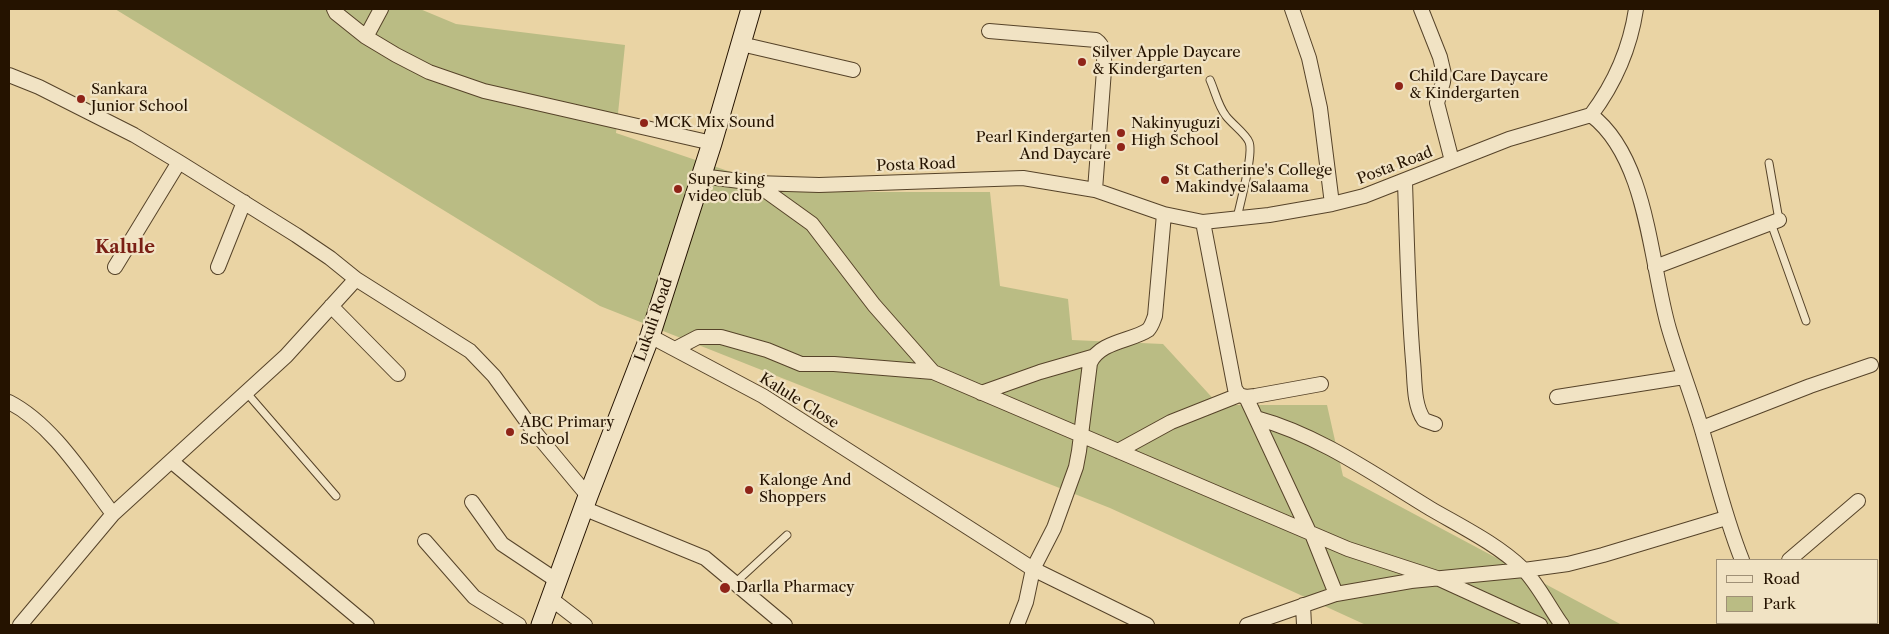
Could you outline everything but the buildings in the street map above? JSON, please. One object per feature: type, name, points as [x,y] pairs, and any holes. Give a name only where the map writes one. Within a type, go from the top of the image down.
[{"type":"street","points":[[334,9],[336,13],[366,37],[429,72],[484,91],[712,143]]},
{"type":"street","points":[[366,37],[381,9]]},
{"type":"street","name":"Lukuli Road","points":[[541,625],[585,502],[650,336],[712,143],[750,9]]},
{"type":"street","points":[[1292,9],[1309,58],[1320,108],[1332,204]]},
{"type":"street","points":[[1421,9],[1440,58],[1444,74],[1437,103],[1452,161]]},
{"type":"street","points":[[1636,9],[1626,54],[1605,97],[1591,115],[1602,124],[1613,138],[1626,162],[1647,227],[1668,328],[1702,428],[1726,518],[1742,559]]},
{"type":"street","points":[[989,31],[1096,40],[1102,44],[1104,70],[1095,190]]},
{"type":"street","points":[[741,44],[852,70]]},
{"type":"street","points":[[9,74],[39,87],[126,132],[179,162],[296,235],[330,258],[356,279],[470,351],[484,364],[585,502],[705,558],[785,625]]},
{"type":"street","name":"Posta Road","points":[[701,176],[755,183],[819,185],[1023,178],[1095,190],[1164,214],[1203,222],[1332,204],[1364,196],[1405,182],[1509,139],[1591,115]]},
{"type":"street","points":[[116,267],[179,162]]},
{"type":"street","points":[[1405,182],[1410,324],[1416,398],[1420,414],[1424,420],[1435,424]]},
{"type":"street","points":[[755,183],[812,224],[874,305],[934,372]]},
{"type":"street","points":[[218,267],[244,202]]},
{"type":"street","points":[[981,393],[1040,372],[1092,357],[1119,340],[1146,331],[1152,324],[1154,316],[1164,214]]},
{"type":"street","points":[[1203,222],[1235,389],[1242,396],[1256,418],[1311,533],[1336,594]]},
{"type":"street","points":[[1655,267],[1775,222]]},
{"type":"street","points":[[20,625],[113,514],[286,356],[356,279]]},
{"type":"street","points":[[331,306],[398,374]]},
{"type":"street","name":"Kalule Close","points":[[650,336],[763,396],[1033,569],[1147,625]]},
{"type":"street","points":[[675,349],[698,337],[721,337],[767,350],[801,364],[834,364],[934,372],[1348,549],[1437,578],[1540,625]]},
{"type":"street","points":[[1017,625],[1026,602],[1033,569],[1054,528],[1076,467],[1092,357]]},
{"type":"street","points":[[1702,428],[1810,386],[1871,365]]},
{"type":"street","points":[[1557,398],[1684,377]]},
{"type":"street","points":[[1118,451],[1171,422],[1242,396],[1321,384]]},
{"type":"street","points":[[9,402],[24,411],[53,437],[113,514]]},
{"type":"street","points":[[1256,418],[1280,424],[1348,459],[1498,549],[1524,570],[1562,625]]},
{"type":"street","points":[[171,461],[367,625]]},
{"type":"street","points":[[1791,559],[1858,501]]},
{"type":"street","points":[[472,502],[502,544],[556,580]]},
{"type":"street","points":[[1247,625],[1336,594],[1411,581],[1568,564],[1726,518]]},
{"type":"street","points":[[425,541],[474,597],[519,625]]},
{"type":"street","points":[[550,598],[584,625]]},
{"type":"street","points":[[1303,605],[1304,625]]},
{"type":"lane","points":[[1210,80],[1224,114],[1238,130],[1246,135],[1250,143],[1250,156],[1237,218]]},
{"type":"lane","points":[[1769,163],[1775,222],[1806,321]]},
{"type":"lane","points":[[246,392],[336,496]]},
{"type":"lane","points":[[735,582],[787,535]]},
{"type":"green space","points":[[115,9],[420,9],[456,24],[625,45],[616,133],[790,192],[990,192],[1000,286],[1068,299],[1072,340],[1163,344],[1219,405],[1327,405],[1343,476],[1622,625],[1366,625],[1110,508],[600,306]]},
{"type":"place","name":"Silver Apple Daycare & Kindergarten","points":[[1082,62]]},
{"type":"place","name":"Child Care Daycare & Kindergarten","points":[[1399,86]]},
{"type":"place","name":"Sankara Junior School","points":[[81,99]]},
{"type":"place","name":"MCK Mix Sound","points":[[644,123]]},
{"type":"place","name":"Nakinyuguzi High School","points":[[1121,133]]},
{"type":"place","name":"Pearl Kindergarten And Daycare","points":[[1121,147]]},
{"type":"place","name":"St Catherine's College Makindye Salaama","points":[[1165,180]]},
{"type":"place","name":"Super king video club","points":[[678,189]]},
{"type":"place","name":"ABC Primary School","points":[[510,432]]},
{"type":"place","name":"Kalonge And Shoppers","points":[[749,490]]},
{"type":"place","name":"Darlla Pharmacy","points":[[725,588]]},
{"type":"district","name":"Kalule","points":[[125,248]]}]
